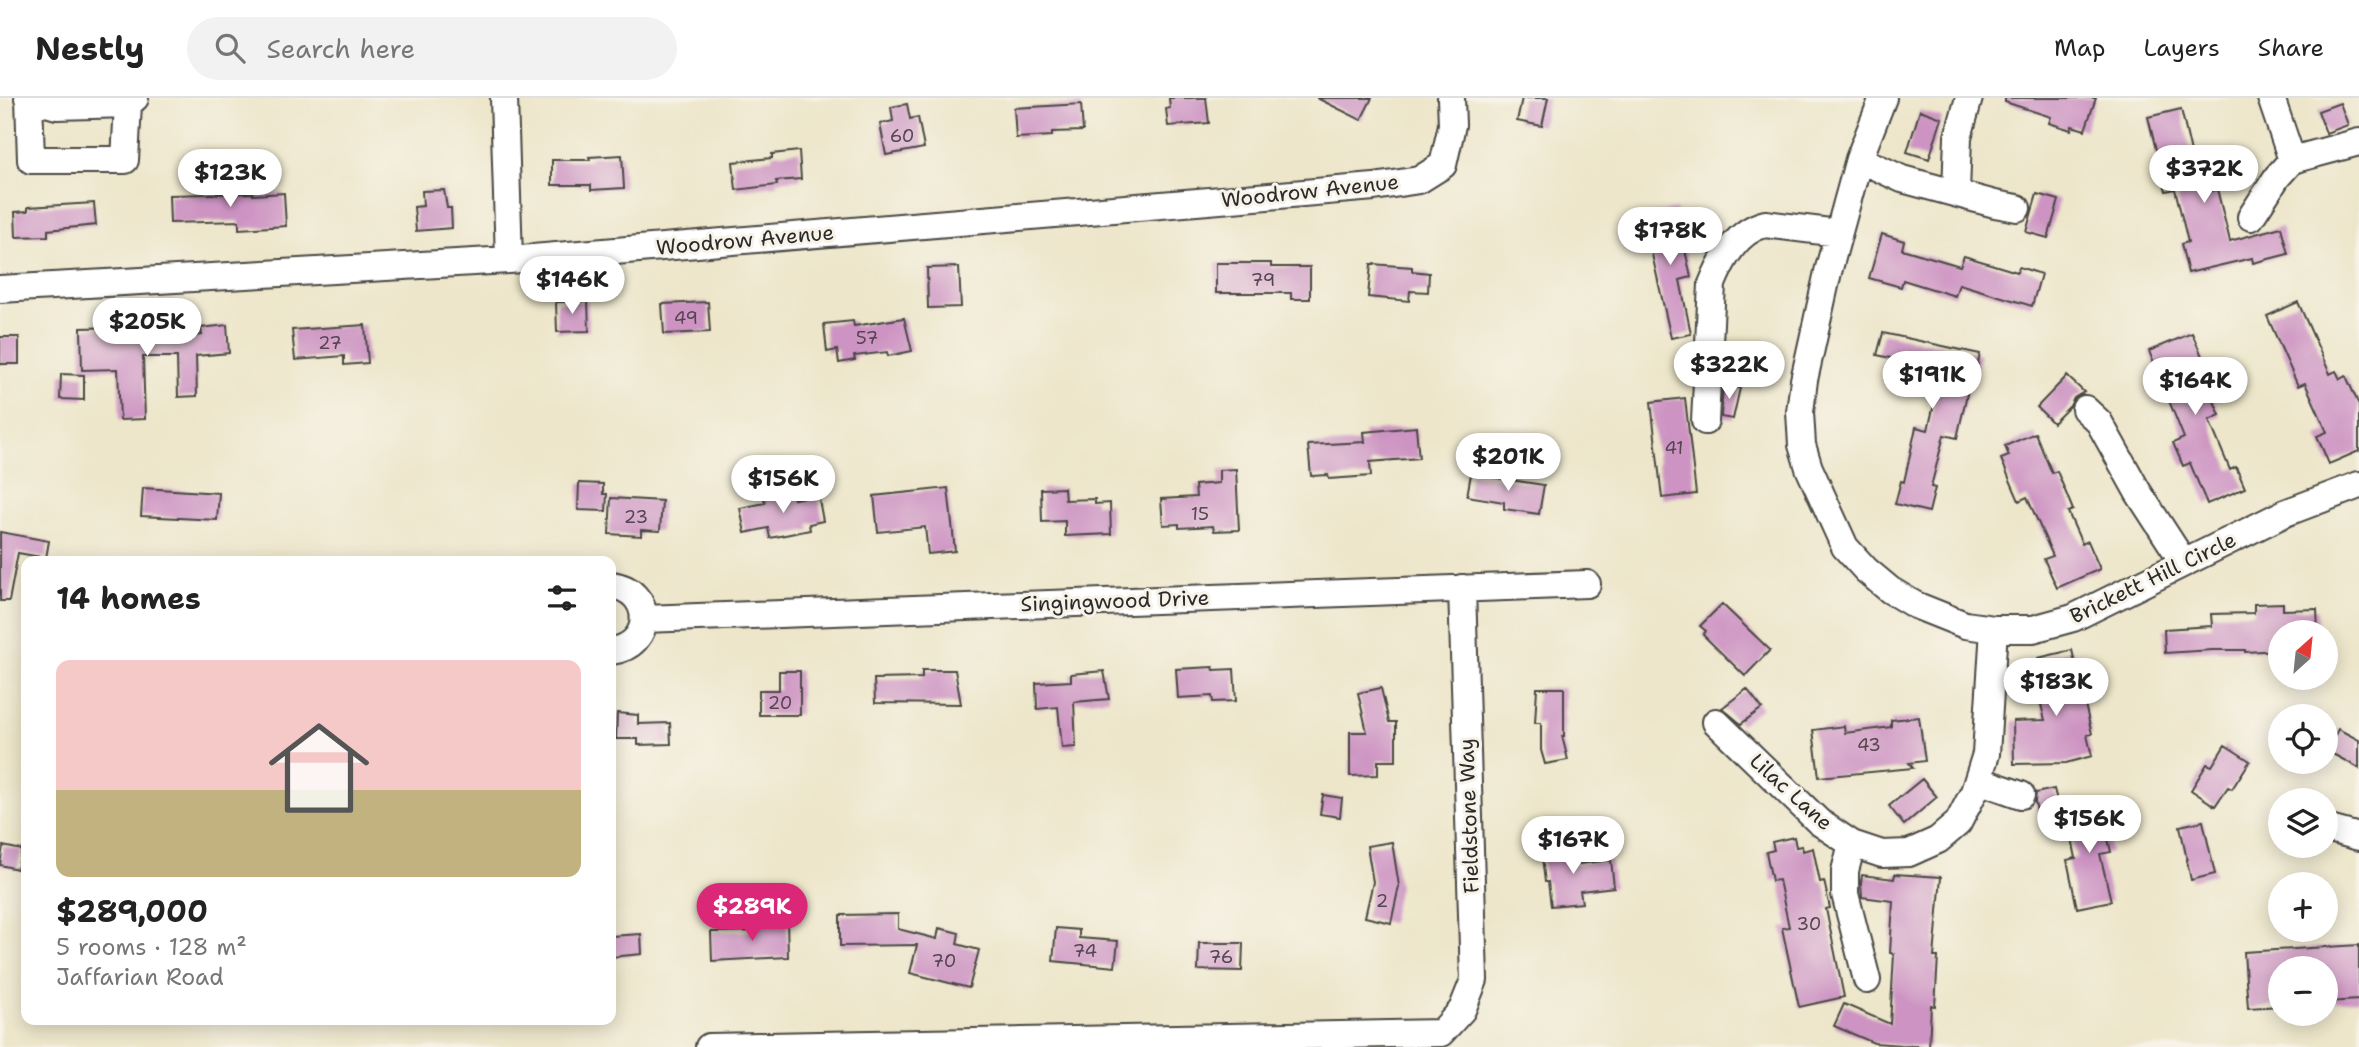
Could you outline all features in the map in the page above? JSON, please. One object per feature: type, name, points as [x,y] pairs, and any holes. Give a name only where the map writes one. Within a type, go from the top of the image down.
[{"type":"street","points":[[29,98],[57,106],[132,101],[125,160],[31,160],[29,98]]},
{"type":"street","points":[[504,98],[509,260]]},
{"type":"street","name":"Woodrow Avenue","points":[[0,289],[509,260],[1374,187],[1419,180],[1443,165],[1452,125],[1451,98]]},
{"type":"street","name":"Brickett Hill Circle","points":[[1883,98],[1859,159],[1838,233],[1800,412],[1802,445],[1845,547],[1866,570],[1890,590],[1915,605],[1965,625],[1994,629],[2034,629],[2073,618],[2285,513],[2359,485]]},
{"type":"street","points":[[1956,192],[1958,138],[1969,98]]},
{"type":"street","points":[[2272,98],[2292,160]]},
{"type":"street","points":[[2250,217],[2292,160],[2359,142]]},
{"type":"street","points":[[1859,159],[1902,179],[2017,208]]},
{"type":"street","points":[[1705,421],[1712,284],[1720,264],[1738,240],[1754,227],[1765,224],[1838,233]]},
{"type":"street","points":[[2085,410],[2099,422],[2138,492],[2185,563]]},
{"type":"street","name":"Singingwood Drive","points":[[644,619],[1587,583]]},
{"type":"street","points":[[616,586],[635,595],[640,602],[644,619],[643,628],[634,642],[616,650]]},
{"type":"street","name":"Fieldstone Way","points":[[709,1047],[1441,1033],[1462,1010],[1474,979],[1462,588]]},
{"type":"street","name":"Lilac Lane","points":[[1716,722],[1819,822],[1852,844],[1882,854],[1909,853],[1938,840],[1958,823],[1978,780],[1986,754],[1994,629]]},
{"type":"street","points":[[1978,780],[2021,796]]},
{"type":"street","points":[[2338,831],[2359,837]]},
{"type":"street","points":[[1852,844],[1845,871],[1845,894],[1867,980]]},
{"type":"building","points":[[1169,98],[1206,98],[1209,123],[1168,126],[1166,109],[1170,108]]},
{"type":"building","points":[[1317,98],[1372,98],[1361,120]]},
{"type":"building","points":[[1522,98],[1548,98],[1542,126],[1517,121]]},
{"type":"building","points":[[2005,98],[2096,98],[2085,130],[2072,126],[2071,130],[2049,123],[2051,117],[2005,102]]},
{"type":"building","points":[[2340,103],[2348,125],[2326,133],[2318,111]]},
{"type":"building","points":[[907,104],[910,119],[918,117],[924,148],[886,155],[880,124],[893,121],[891,107]]},
{"type":"building","points":[[1081,104],[1083,131],[1052,132],[1052,136],[1016,138],[1014,108]]},
{"type":"building","points":[[2181,109],[2198,183],[2206,181],[2208,192],[2217,189],[2230,241],[2281,227],[2288,254],[2253,263],[2252,258],[2188,273],[2181,244],[2188,242],[2175,189],[2166,191],[2148,117]]},
{"type":"building","points":[[1920,110],[1942,118],[1929,159],[1907,152]]},
{"type":"building","points":[[799,151],[801,179],[776,181],[777,185],[736,190],[733,162],[772,158],[772,154]]},
{"type":"building","points":[[622,155],[624,188],[591,190],[591,185],[552,185],[552,160],[590,160],[589,157]]},
{"type":"building","points":[[444,190],[447,208],[451,208],[452,228],[416,231],[414,207],[423,206],[422,191]]},
{"type":"building","points":[[284,193],[286,226],[239,229],[239,221],[170,223],[169,195]]},
{"type":"building","points":[[2037,194],[2059,200],[2048,238],[2026,232]]},
{"type":"building","points":[[94,203],[96,225],[48,230],[48,236],[16,237],[15,212],[28,211],[28,207]]},
{"type":"building","points":[[1676,209],[1691,277],[1680,280],[1691,334],[1671,338],[1643,215]]},
{"type":"building","points":[[1882,234],[1904,241],[1902,249],[1960,266],[1964,256],[2017,272],[2019,267],[2041,274],[2032,306],[1959,284],[1955,296],[1903,280],[1901,287],[1869,278]]},
{"type":"building","points":[[1216,263],[1271,263],[1271,267],[1310,267],[1310,299],[1291,299],[1291,293],[1216,293]]},
{"type":"building","points":[[1371,264],[1412,267],[1412,271],[1429,273],[1428,292],[1410,291],[1409,301],[1368,297]]},
{"type":"building","points":[[959,267],[961,307],[928,308],[927,268]]},
{"type":"building","points":[[588,301],[589,331],[557,332],[556,302]]},
{"type":"building","points":[[708,302],[710,332],[664,334],[662,304]]},
{"type":"building","points":[[2298,302],[2330,374],[2336,371],[2340,379],[2346,376],[2359,405],[2359,451],[2329,464],[2317,436],[2327,432],[2305,383],[2298,386],[2267,316]]},
{"type":"building","points":[[904,318],[912,351],[888,356],[887,352],[854,356],[855,360],[839,363],[837,350],[827,352],[824,324],[853,321],[854,326]]},
{"type":"building","points":[[227,325],[229,353],[196,356],[197,396],[178,397],[177,357],[143,357],[145,419],[120,420],[118,369],[82,370],[81,328],[164,326],[164,339],[202,335],[201,328]]},
{"type":"building","points":[[365,325],[368,363],[344,365],[344,356],[295,360],[292,330]]},
{"type":"building","points":[[1883,333],[1980,354],[1973,386],[1969,385],[1957,438],[1944,435],[1931,487],[1935,488],[1929,512],[1895,504],[1901,481],[1904,482],[1916,427],[1928,430],[1941,374],[1929,371],[1930,367],[1877,355]]},
{"type":"building","points":[[2192,333],[2205,363],[2199,366],[2220,415],[2209,420],[2230,470],[2236,467],[2245,488],[2207,504],[2190,463],[2183,466],[2173,443],[2184,438],[2149,351]]},
{"type":"building","points":[[0,337],[19,337],[19,364],[0,364]]},
{"type":"building","points":[[61,374],[84,375],[84,400],[60,399]]},
{"type":"building","points":[[2067,376],[2084,392],[2074,398],[2053,423],[2037,407]]},
{"type":"building","points":[[1723,384],[1740,388],[1733,419],[1721,417]]},
{"type":"building","points":[[1685,398],[1696,494],[1662,498],[1651,402]]},
{"type":"building","points":[[1416,427],[1419,458],[1370,462],[1371,476],[1329,479],[1328,475],[1311,476],[1308,445],[1365,442],[1364,432]]},
{"type":"building","points":[[2035,433],[2052,473],[2057,471],[2073,510],[2068,512],[2082,544],[2088,541],[2100,569],[2057,588],[2044,559],[2053,556],[2027,497],[2019,501],[2001,459],[2009,456],[2005,446]]},
{"type":"building","points":[[1236,469],[1239,530],[1214,531],[1213,526],[1179,528],[1179,524],[1163,525],[1161,499],[1196,497],[1195,485],[1219,483],[1219,470]]},
{"type":"building","points":[[1471,474],[1544,485],[1539,514],[1504,509],[1504,502],[1467,496]]},
{"type":"building","points":[[579,483],[603,484],[603,494],[607,494],[606,511],[578,510]]},
{"type":"building","points":[[143,488],[219,493],[217,520],[141,516]]},
{"type":"building","points":[[948,488],[955,551],[928,554],[925,527],[878,532],[874,496]]},
{"type":"building","points":[[1064,488],[1065,500],[1095,499],[1095,504],[1110,503],[1111,534],[1065,536],[1065,521],[1042,522],[1041,489]]},
{"type":"building","points":[[792,492],[794,499],[818,494],[823,521],[809,524],[810,530],[770,538],[768,528],[745,533],[740,508],[765,503],[764,498]]},
{"type":"building","points":[[611,498],[662,501],[660,531],[641,530],[641,536],[609,534]]},
{"type":"building","points":[[0,532],[49,541],[46,556],[18,553],[9,601],[0,601]]},
{"type":"building","points":[[2283,603],[2283,610],[2317,609],[2317,620],[2268,620],[2268,651],[2165,653],[2164,629],[2212,626],[2211,614],[2254,613],[2254,604]]},
{"type":"building","points":[[1722,604],[1770,650],[1745,676],[1703,635],[1706,631],[1700,626]]},
{"type":"building","points":[[2072,650],[2092,734],[2087,735],[2092,756],[2066,763],[2014,764],[2013,721],[2045,720],[2038,693],[2045,691],[2038,658]]},
{"type":"building","points":[[1213,667],[1214,670],[1234,669],[1236,701],[1213,702],[1212,696],[1178,698],[1176,669]]},
{"type":"building","points":[[922,670],[955,670],[961,704],[875,703],[874,679],[922,678]]},
{"type":"building","points":[[779,671],[800,671],[800,715],[759,715],[759,690],[779,690]]},
{"type":"building","points":[[1104,671],[1109,699],[1074,702],[1076,747],[1062,748],[1058,707],[1037,709],[1036,683],[1071,681],[1071,674]]},
{"type":"building","points":[[1381,688],[1389,722],[1396,722],[1396,761],[1378,761],[1378,775],[1350,776],[1350,732],[1367,732],[1358,693]]},
{"type":"building","points":[[1537,688],[1564,688],[1562,736],[1568,760],[1545,764],[1541,750],[1541,723],[1535,723]]},
{"type":"building","points":[[1747,689],[1762,708],[1741,724],[1722,708]]},
{"type":"building","points":[[617,713],[638,715],[638,724],[670,723],[671,744],[638,745],[638,739],[616,739]]},
{"type":"building","points":[[1919,717],[1925,761],[1909,763],[1913,768],[1819,777],[1813,730],[1844,726],[1845,733],[1891,727],[1891,720]]},
{"type":"building","points":[[2338,729],[2359,740],[2359,768],[2338,757]]},
{"type":"building","points":[[2225,745],[2250,761],[2232,789],[2228,787],[2215,806],[2191,790],[2207,764],[2212,766]]},
{"type":"building","points":[[1922,779],[1937,797],[1904,825],[1889,806]]},
{"type":"building","points":[[2054,789],[2062,820],[2040,825],[2035,802],[2036,793]]},
{"type":"building","points":[[1323,795],[1342,798],[1340,817],[1320,814]]},
{"type":"building","points":[[2100,803],[2111,852],[2100,854],[2111,901],[2077,908],[2067,860],[2076,858],[2066,811]]},
{"type":"building","points":[[2203,821],[2215,874],[2191,880],[2180,826]]},
{"type":"building","points":[[1794,837],[1796,847],[1802,846],[1803,851],[1813,848],[1820,882],[1824,881],[1830,908],[1826,909],[1844,997],[1799,1007],[1782,928],[1789,927],[1779,880],[1772,881],[1766,852],[1774,850],[1772,842]]},
{"type":"building","points":[[1392,842],[1399,886],[1391,923],[1365,917],[1373,882],[1367,846]]},
{"type":"building","points":[[3,846],[21,850],[17,869],[0,865]]},
{"type":"building","points":[[1569,846],[1571,865],[1611,860],[1614,887],[1580,891],[1582,903],[1551,906],[1541,849]]},
{"type":"building","points":[[1895,874],[1941,877],[1934,957],[1938,957],[1935,1006],[1931,1005],[1929,1047],[1874,1043],[1834,1026],[1844,1004],[1890,1024],[1894,954],[1890,953],[1893,901],[1862,897],[1861,883],[1862,875],[1894,879]]},
{"type":"building","points":[[898,914],[898,929],[937,939],[939,928],[959,933],[957,944],[979,950],[969,988],[910,973],[917,945],[840,946],[840,915]]},
{"type":"building","points":[[758,920],[787,920],[788,957],[712,961],[711,932],[758,931]]},
{"type":"building","points":[[1056,928],[1079,930],[1079,938],[1118,941],[1115,967],[1053,961]]},
{"type":"building","points":[[641,934],[642,954],[616,957],[616,936]]},
{"type":"building","points":[[1199,943],[1243,943],[1242,971],[1198,970]]},
{"type":"building","points":[[2359,945],[2359,1000],[2338,1001],[2338,956],[2268,956],[2268,1007],[2248,1008],[2244,952]]}]
